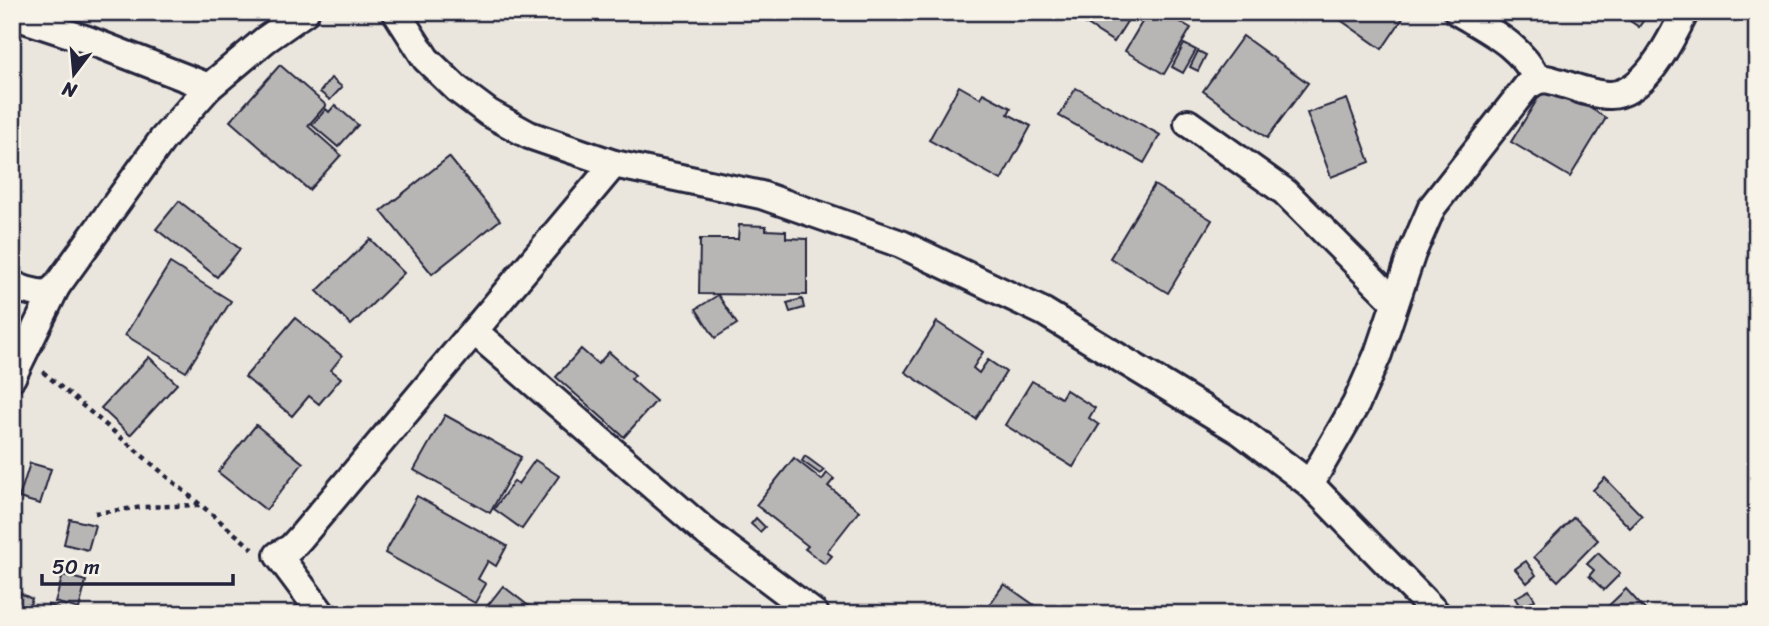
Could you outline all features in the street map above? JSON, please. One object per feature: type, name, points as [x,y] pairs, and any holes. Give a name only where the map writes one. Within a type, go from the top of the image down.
[{"type":"street","points":[[17,367],[56,287],[162,140],[209,87],[265,40],[305,12]]},
{"type":"street","points":[[397,12],[426,59],[457,89],[489,113],[529,135],[614,164],[761,195],[901,244],[1044,312],[1240,431],[1310,484],[1424,609]]},
{"type":"street","points":[[1458,12],[1514,46],[1529,62],[1538,80]]},
{"type":"street","points":[[1310,484],[1356,404],[1378,355],[1412,253],[1432,207],[1527,86],[1538,80],[1564,83],[1602,94],[1623,92],[1636,85],[1657,62],[1685,12]]},
{"type":"street","points":[[12,15],[145,61],[209,87]]},
{"type":"street","points":[[1188,123],[1285,192],[1395,302]]},
{"type":"street","points":[[322,614],[278,555],[291,548],[614,164]]},
{"type":"street","points":[[12,284],[26,291],[39,293],[47,293],[56,287]]},
{"type":"street","points":[[474,331],[707,533],[815,614]]},
{"type":"path","points":[[17,367],[79,401],[253,549],[278,555]]},
{"type":"path","points":[[95,513],[144,507],[200,505]]},
{"type":"building","points":[[1067,12],[1133,12],[1114,42]]},
{"type":"building","points":[[1148,12],[1163,12],[1191,28],[1164,74],[1125,51]]},
{"type":"building","points":[[1329,12],[1407,12],[1382,49]]},
{"type":"building","points":[[1617,12],[1649,12],[1639,27]]},
{"type":"building","points":[[1243,36],[1308,83],[1267,138],[1203,91]]},
{"type":"building","points":[[1184,44],[1196,50],[1183,73],[1172,67]]},
{"type":"building","points":[[1198,51],[1206,55],[1198,71],[1190,67]]},
{"type":"building","points":[[280,65],[326,105],[308,126],[341,155],[309,190],[230,121]]},
{"type":"building","points":[[331,78],[342,87],[330,100],[320,92]]},
{"type":"building","points":[[1548,82],[1606,118],[1570,177],[1511,142]]},
{"type":"building","points":[[959,86],[980,98],[983,93],[1011,108],[1008,114],[1031,126],[1001,180],[929,140]]},
{"type":"building","points":[[1076,88],[1160,135],[1144,163],[1059,116]]},
{"type":"building","points":[[1347,99],[1370,162],[1331,177],[1307,113]]},
{"type":"building","points":[[335,105],[358,125],[338,147],[312,125],[326,109],[329,112]]},
{"type":"building","points":[[449,157],[500,220],[432,274],[381,211]]},
{"type":"building","points":[[1154,185],[1212,220],[1168,293],[1110,258]]},
{"type":"building","points":[[179,201],[240,249],[217,277],[156,229]]},
{"type":"building","points":[[739,225],[766,226],[766,230],[786,231],[786,238],[807,239],[807,295],[699,294],[700,239],[738,239]]},
{"type":"building","points":[[370,239],[404,273],[351,325],[317,291]]},
{"type":"building","points":[[170,263],[231,301],[186,372],[125,335]]},
{"type":"building","points":[[718,295],[737,324],[715,338],[696,309]]},
{"type":"building","points":[[802,299],[804,308],[790,312],[787,303]]},
{"type":"building","points":[[295,318],[342,356],[331,370],[341,378],[319,404],[309,396],[292,416],[245,377]]},
{"type":"building","points":[[937,322],[983,352],[973,368],[979,373],[988,360],[1006,372],[976,419],[905,372]]},
{"type":"building","points":[[581,349],[598,364],[609,352],[635,375],[631,379],[656,401],[624,437],[556,377]]},
{"type":"building","points":[[149,357],[177,384],[130,435],[101,408]]},
{"type":"building","points":[[1032,381],[1061,398],[1066,390],[1095,408],[1089,418],[1099,425],[1073,467],[1005,425]]},
{"type":"building","points":[[445,415],[521,457],[490,513],[414,470]]},
{"type":"building","points":[[256,425],[303,463],[266,510],[218,472]]},
{"type":"building","points":[[805,456],[824,470],[820,474],[802,461]]},
{"type":"building","points":[[794,458],[822,480],[827,473],[834,479],[828,486],[859,511],[827,552],[832,556],[825,564],[805,549],[808,546],[756,505]]},
{"type":"building","points":[[535,460],[559,476],[522,529],[494,509],[514,481],[518,484]]},
{"type":"building","points":[[30,463],[51,469],[40,504],[19,498]]},
{"type":"building","points":[[1605,478],[1642,516],[1630,528],[1593,490]]},
{"type":"building","points":[[417,496],[507,546],[496,566],[488,561],[478,579],[486,584],[475,603],[385,553]]},
{"type":"building","points":[[1574,517],[1598,540],[1558,581],[1534,557]]},
{"type":"building","points":[[756,518],[765,527],[760,532],[751,524]]},
{"type":"building","points":[[70,519],[95,525],[88,550],[64,544]]},
{"type":"building","points":[[1598,553],[1620,574],[1604,590],[1589,576],[1594,570],[1587,564]]},
{"type":"building","points":[[1526,561],[1536,575],[1527,583],[1515,569]]},
{"type":"building","points":[[63,575],[86,581],[79,609],[55,602]]},
{"type":"building","points":[[1004,584],[1047,614],[983,614]]},
{"type":"building","points":[[503,586],[539,614],[481,614]]},
{"type":"building","points":[[1626,589],[1649,614],[1600,614]]},
{"type":"building","points":[[1529,590],[1535,600],[1521,608],[1515,598]]},
{"type":"building","points":[[16,591],[32,599],[26,614],[12,613],[12,601]]},
{"type":"building","points":[[1757,598],[1757,614],[1744,614],[1741,611]]},
{"type":"building","points":[[48,605],[67,612],[67,614],[45,614]]}]
